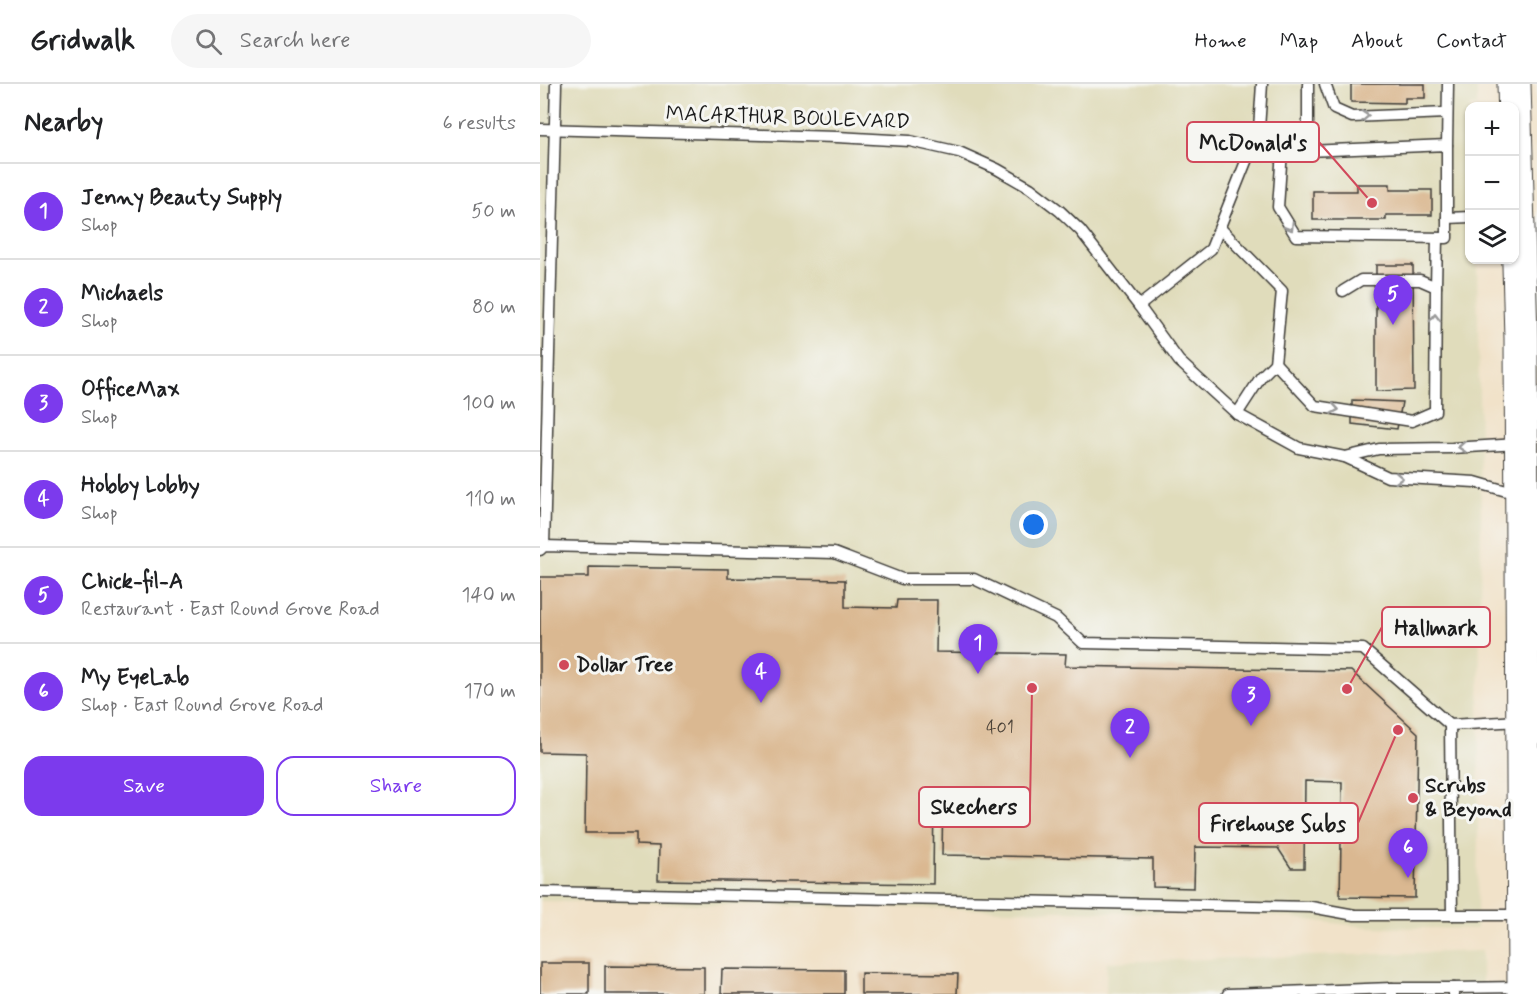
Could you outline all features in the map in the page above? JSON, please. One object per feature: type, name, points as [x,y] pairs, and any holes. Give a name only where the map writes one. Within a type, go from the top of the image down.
[{"type":"main road","points":[[1514,84],[1516,210]]},
{"type":"main road","points":[[1518,264],[1521,338],[1524,990]]},
{"type":"lane","points":[[556,84],[542,548],[834,553],[902,579],[974,579],[1056,618],[1083,643],[1362,649],[1450,725],[1522,721]]},
{"type":"lane","points":[[1139,306],[1211,249],[1259,129],[1262,84]]},
{"type":"lane","points":[[1308,84],[1308,151]]},
{"type":"lane","points":[[1325,84],[1334,109],[1352,117],[1447,113]]},
{"type":"lane","points":[[1275,363],[1315,406],[1412,421],[1435,411],[1436,287],[1447,218],[1448,84]]},
{"type":"lane","name":"MACARTHUR BOULEVARD","points":[[540,129],[910,141],[959,152],[1023,184],[1060,211],[1080,230],[1179,361],[1237,414],[1299,448],[1345,457]]},
{"type":"lane","points":[[1251,150],[1308,151],[1447,145]]},
{"type":"lane","points":[[1282,151],[1278,207],[1296,236],[1442,238]]},
{"type":"lane","points":[[1447,218],[1465,217]]},
{"type":"lane","points":[[1220,228],[1282,291],[1275,363],[1261,377],[1237,414]]},
{"type":"lane","points":[[1343,291],[1361,280],[1420,280],[1436,287]]},
{"type":"lane","points":[[1345,457],[1379,449],[1452,448],[1520,443]]},
{"type":"lane","points":[[1345,457],[1388,477],[1475,482],[1521,495]]},
{"type":"lane","points":[[1450,725],[1452,915]]},
{"type":"lane","points":[[540,892],[1311,907],[1355,915],[1524,915]]},
{"type":"lane","points":[[1228,994],[1524,990]]},
{"type":"shaded area","points":[[540,84],[1477,84],[1477,102],[1465,102],[1465,264],[1477,264],[1481,514],[1477,929],[1367,927],[1267,915],[540,901]]},
{"type":"shaded area","points":[[1482,951],[1482,994],[1106,994],[1107,962]]},
{"type":"building","points":[[1351,84],[1425,84],[1425,98],[1405,98],[1405,103],[1351,102]]},
{"type":"building","points":[[1357,184],[1390,184],[1390,190],[1432,190],[1432,215],[1386,215],[1386,220],[1313,220],[1313,191],[1357,191]]},
{"type":"building","points":[[1376,265],[1413,265],[1414,390],[1376,391]]},
{"type":"building","points":[[1352,400],[1402,402],[1397,429],[1352,424]]},
{"type":"building","points":[[589,567],[728,569],[728,578],[845,580],[845,607],[896,608],[897,600],[937,600],[936,652],[1066,654],[1065,666],[1351,671],[1418,733],[1415,898],[1340,897],[1342,782],[1305,781],[1304,868],[1291,868],[1278,848],[1195,847],[1194,888],[1153,887],[1153,859],[942,855],[943,790],[934,789],[933,884],[658,880],[659,846],[636,845],[636,833],[585,833],[586,753],[540,752],[540,577],[589,577]]},
{"type":"building","points":[[540,963],[589,963],[589,994],[540,994]]},
{"type":"building","points":[[605,966],[704,967],[704,994],[605,994]]},
{"type":"building","points":[[722,969],[844,970],[844,994],[721,994]]},
{"type":"building","points":[[861,973],[958,974],[957,994],[861,994]]},
{"type":"place","name":"McDonald's","points":[[1372,203]]},
{"type":"place","name":"Chick-fil-A","points":[[1393,325]]},
{"type":"place","name":"Dollar Tree","points":[[564,665]]},
{"type":"place","name":"Jenny Beauty Supply","points":[[978,674]]},
{"type":"place","name":"Skechers","points":[[1032,688]]},
{"type":"place","name":"Hallmark","points":[[1347,689]]},
{"type":"place","name":"Hobby Lobby","points":[[761,703]]},
{"type":"place","name":"OfficeMax","points":[[1251,726]]},
{"type":"place","name":"Firehouse Subs","points":[[1398,730]]},
{"type":"place","name":"Michaels","points":[[1130,758]]},
{"type":"place","name":"Scrubs & Beyond","points":[[1413,798]]},
{"type":"place","name":"My EyeLab","points":[[1408,878]]}]
